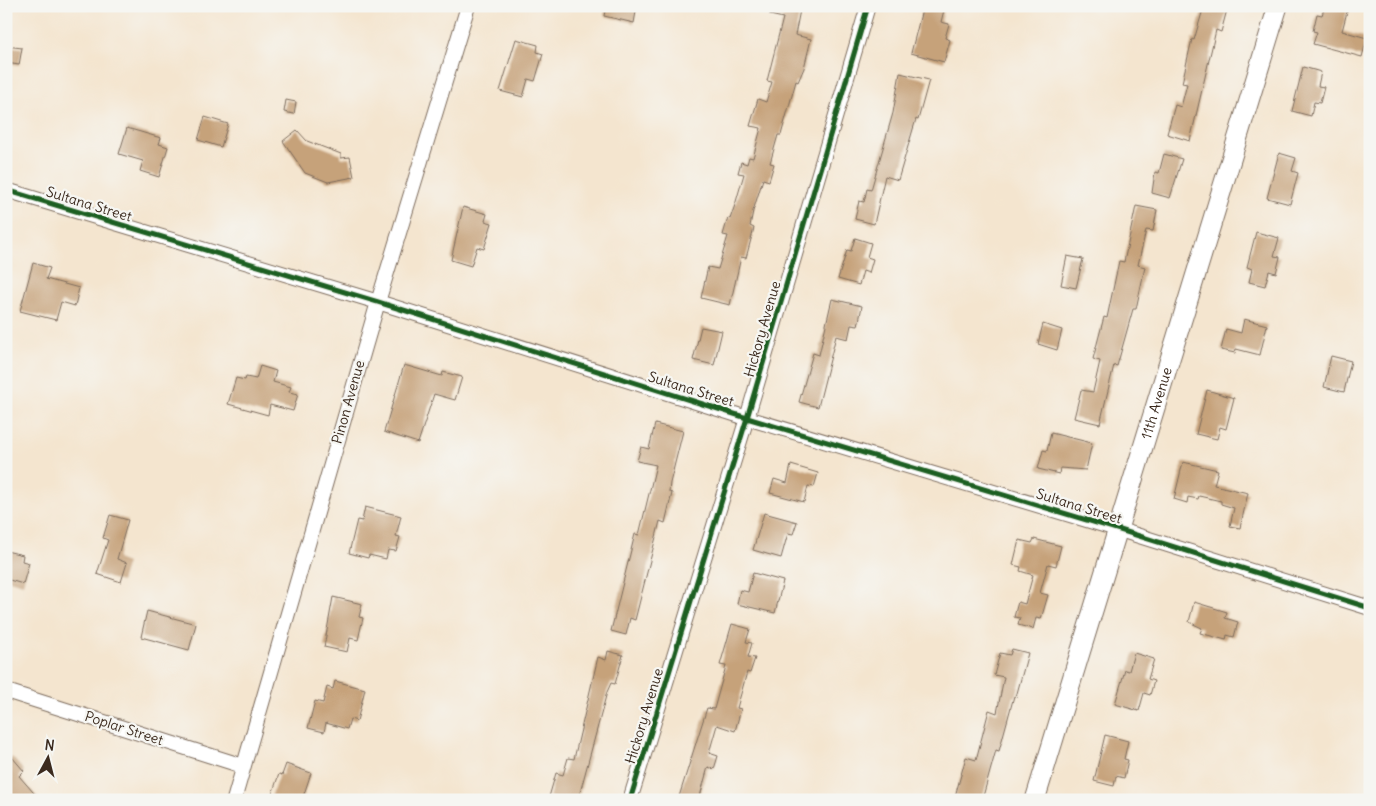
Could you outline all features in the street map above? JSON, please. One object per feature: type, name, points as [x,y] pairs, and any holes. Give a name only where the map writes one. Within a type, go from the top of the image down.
[{"type":"main road","name":"11th Avenue","points":[[1035,800],[1120,530],[1278,6]]},
{"type":"street","name":"Pinon Avenue","points":[[234,800],[242,766],[378,302],[468,6]]},
{"type":"street","name":"Hickory Avenue","points":[[630,800],[747,418],[868,6]]},
{"type":"street","name":"Sultana Street","points":[[6,190],[378,302],[747,418],[1120,530],[1370,608]]},
{"type":"street","name":"Poplar Street","points":[[6,691],[242,766]]},
{"type":"building","points":[[606,6],[637,6],[634,23],[604,16]]},
{"type":"building","points":[[772,6],[798,6],[800,10],[795,35],[811,39],[804,68],[798,82],[796,81],[781,135],[778,135],[770,163],[774,164],[769,181],[763,179],[753,211],[750,226],[754,228],[746,258],[741,257],[730,305],[701,298],[708,267],[718,269],[728,236],[723,235],[728,218],[730,219],[735,205],[744,174],[738,173],[741,162],[747,164],[749,157],[753,158],[761,128],[750,126],[758,99],[766,102],[772,82],[767,81],[783,18],[770,15]]},
{"type":"building","points":[[923,6],[945,6],[941,22],[949,24],[945,38],[950,40],[944,62],[911,53]]},
{"type":"building","points":[[1204,6],[1228,6],[1221,32],[1216,30],[1190,141],[1167,134],[1175,105],[1181,107],[1187,84],[1182,83],[1192,39],[1194,40]]},
{"type":"building","points":[[1325,6],[1348,8],[1342,31],[1367,38],[1362,57],[1313,44],[1317,32],[1313,31],[1317,14],[1322,15]]},
{"type":"building","points":[[516,39],[538,45],[537,52],[543,54],[535,81],[528,79],[523,97],[500,91]]},
{"type":"building","points":[[6,46],[22,48],[19,65],[6,63]]},
{"type":"building","points":[[1303,67],[1321,72],[1318,86],[1324,87],[1320,103],[1314,102],[1311,116],[1292,111]]},
{"type":"building","points":[[900,73],[929,80],[898,180],[885,176],[874,224],[855,219],[859,201],[864,202],[867,189],[871,190],[893,113]]},
{"type":"building","points":[[286,100],[296,102],[294,114],[284,112]]},
{"type":"building","points":[[205,117],[228,124],[221,147],[198,140]]},
{"type":"building","points":[[127,128],[161,138],[159,144],[168,147],[159,177],[140,171],[143,161],[119,154]]},
{"type":"building","points":[[297,130],[307,141],[341,154],[341,158],[350,157],[354,177],[328,182],[305,173],[283,141]]},
{"type":"building","points":[[1279,153],[1296,158],[1292,171],[1298,173],[1290,204],[1267,198]]},
{"type":"building","points":[[1164,154],[1182,159],[1170,198],[1152,193],[1155,172],[1159,173]]},
{"type":"building","points":[[1136,206],[1157,210],[1153,231],[1146,230],[1138,265],[1145,267],[1136,309],[1133,309],[1117,366],[1114,365],[1100,424],[1074,418],[1081,390],[1093,392],[1100,361],[1093,359],[1104,317],[1107,318],[1119,261],[1124,262]]},
{"type":"building","points":[[463,207],[487,214],[485,221],[492,223],[484,249],[477,247],[471,266],[451,260]]},
{"type":"building","points":[[1256,232],[1279,238],[1274,256],[1280,257],[1276,273],[1269,271],[1265,286],[1249,282],[1252,269],[1247,267]]},
{"type":"building","points":[[855,238],[871,243],[867,257],[873,259],[869,273],[863,271],[859,285],[838,279],[847,250],[851,251]]},
{"type":"building","points":[[1067,256],[1083,259],[1076,288],[1061,285]]},
{"type":"building","points":[[33,263],[50,268],[46,279],[79,288],[75,306],[61,302],[56,320],[20,311]]},
{"type":"building","points":[[832,299],[862,306],[858,326],[851,325],[848,339],[836,336],[818,407],[799,402],[813,353],[819,355]]},
{"type":"building","points":[[1244,319],[1267,325],[1260,355],[1236,349],[1235,353],[1221,350],[1226,329],[1241,333]]},
{"type":"building","points":[[1043,324],[1062,330],[1057,350],[1038,344]]},
{"type":"building","points":[[701,327],[722,331],[714,365],[693,360]]},
{"type":"building","points":[[1331,356],[1351,361],[1344,392],[1324,387]]},
{"type":"building","points":[[404,365],[442,376],[443,372],[462,377],[455,400],[434,394],[418,443],[384,432]]},
{"type":"building","points":[[260,366],[276,371],[273,382],[291,387],[289,392],[298,394],[293,411],[270,405],[268,415],[228,404],[236,378],[245,380],[246,377],[256,379]]},
{"type":"building","points":[[1207,390],[1234,398],[1226,429],[1220,427],[1217,439],[1196,434]]},
{"type":"building","points":[[655,424],[683,431],[670,483],[669,492],[672,493],[665,523],[660,521],[635,620],[630,618],[626,635],[611,631],[635,534],[639,535],[656,465],[637,461],[641,447],[649,449]]},
{"type":"building","points":[[1051,433],[1092,443],[1086,470],[1060,468],[1059,474],[1038,469],[1043,450],[1047,451]]},
{"type":"building","points":[[1183,462],[1218,470],[1214,485],[1248,493],[1240,528],[1230,526],[1234,508],[1221,504],[1221,501],[1199,496],[1198,499],[1188,497],[1187,503],[1174,499]]},
{"type":"building","points":[[791,465],[818,473],[814,487],[808,486],[804,502],[770,493],[774,479],[787,483]]},
{"type":"building","points":[[365,507],[401,516],[396,536],[400,537],[396,551],[388,550],[386,559],[369,555],[368,558],[349,553],[357,520],[362,521]]},
{"type":"building","points":[[764,513],[797,522],[793,534],[788,533],[781,558],[753,550]]},
{"type":"building","points":[[110,515],[128,520],[117,559],[127,563],[121,582],[97,574],[108,540],[103,538]]},
{"type":"building","points":[[1034,539],[1061,546],[1056,566],[1048,564],[1040,593],[1048,595],[1041,619],[1036,618],[1033,629],[1018,625],[1020,618],[1014,617],[1018,602],[1025,604],[1033,575],[1020,571],[1021,567],[1013,565],[1019,540],[1032,543]]},
{"type":"building","points":[[6,551],[23,555],[22,561],[29,563],[23,584],[6,579]]},
{"type":"building","points":[[753,573],[783,581],[775,613],[737,604],[740,590],[748,592]]},
{"type":"building","points":[[333,597],[362,604],[359,617],[363,618],[358,640],[350,638],[347,652],[324,647]]},
{"type":"building","points":[[1194,602],[1227,612],[1225,618],[1238,622],[1234,637],[1227,635],[1226,640],[1200,633],[1202,628],[1189,622]]},
{"type":"building","points":[[147,611],[196,624],[189,650],[141,637]]},
{"type":"building","points":[[732,624],[750,629],[746,642],[752,643],[748,657],[755,658],[750,673],[747,672],[737,708],[741,709],[735,731],[717,725],[709,753],[718,756],[714,769],[708,767],[699,800],[678,800],[707,708],[714,709],[726,666],[720,665]]},
{"type":"building","points":[[1012,649],[1028,653],[1016,697],[1014,696],[999,751],[996,750],[982,800],[954,800],[966,757],[976,760],[989,710],[997,713],[1004,677],[994,675],[1000,653],[1010,655]]},
{"type":"building","points":[[608,651],[623,655],[615,684],[611,683],[607,692],[578,800],[561,800],[549,797],[556,773],[563,775],[568,758],[574,759],[598,657],[606,660]]},
{"type":"building","points":[[1134,653],[1154,659],[1148,679],[1154,681],[1150,695],[1144,693],[1139,711],[1115,704],[1125,670],[1129,671]]},
{"type":"building","points":[[335,681],[365,689],[357,721],[350,719],[347,729],[326,723],[324,732],[308,728],[315,701],[323,703],[327,687],[333,689]]},
{"type":"building","points":[[1105,735],[1128,741],[1124,759],[1128,760],[1124,778],[1116,776],[1114,786],[1094,781]]},
{"type":"building","points":[[12,757],[24,771],[19,776],[40,800],[6,800],[6,762]]},
{"type":"building","points":[[286,764],[311,773],[302,800],[270,800],[279,774],[282,775]]},
{"type":"cycle path","points":[[630,800],[747,418],[868,6]]},
{"type":"cycle path","points":[[6,190],[378,302],[747,418],[1120,530],[1370,608]]}]
